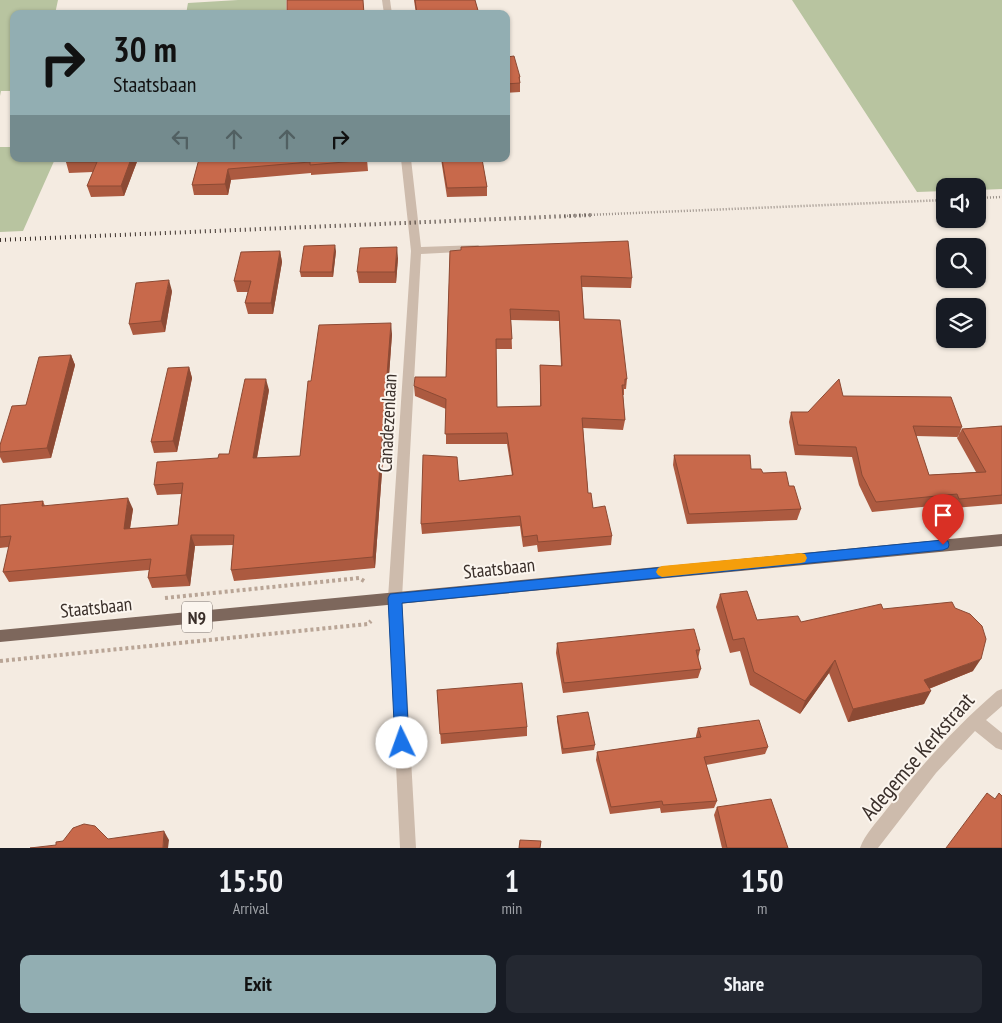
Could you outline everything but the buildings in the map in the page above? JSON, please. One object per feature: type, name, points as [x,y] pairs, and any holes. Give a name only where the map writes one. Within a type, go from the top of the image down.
[{"type":"main road","name":"Staatsbaan","points":[[0,636],[1002,540]]},
{"type":"street","name":"Canadezenlaan","points":[[406,162],[416,251],[395,598],[408,848]]},
{"type":"street","points":[[416,251],[486,248]]},
{"type":"street","name":"Adegemse Kerkstraat","points":[[868,848],[900,806],[974,720],[1002,696]]},
{"type":"street","points":[[974,720],[1002,743]]},
{"type":"path","points":[[0,661],[368,624],[395,598]]},
{"type":"green space","points":[[0,0],[58,0],[56,10],[10,10],[10,91],[1,91],[0,96]]},
{"type":"green space","points":[[286,0],[286,10],[187,10],[188,3]]},
{"type":"green space","points":[[792,0],[1002,0],[1002,189],[986,190],[986,178],[936,178],[936,191],[917,192]]},
{"type":"green space","points":[[0,147],[10,147],[10,162],[54,162],[23,231],[0,232]]},
{"type":"railway","points":[[986,198],[1002,197]]},
{"type":"railway","points":[[564,216],[936,200]]},
{"type":"railway","points":[[0,240],[593,215]]},
{"type":"slow traffic","points":[[662,572],[801,558]]},
{"type":"route","points":[[402,743],[395,598],[943,545]]}]
